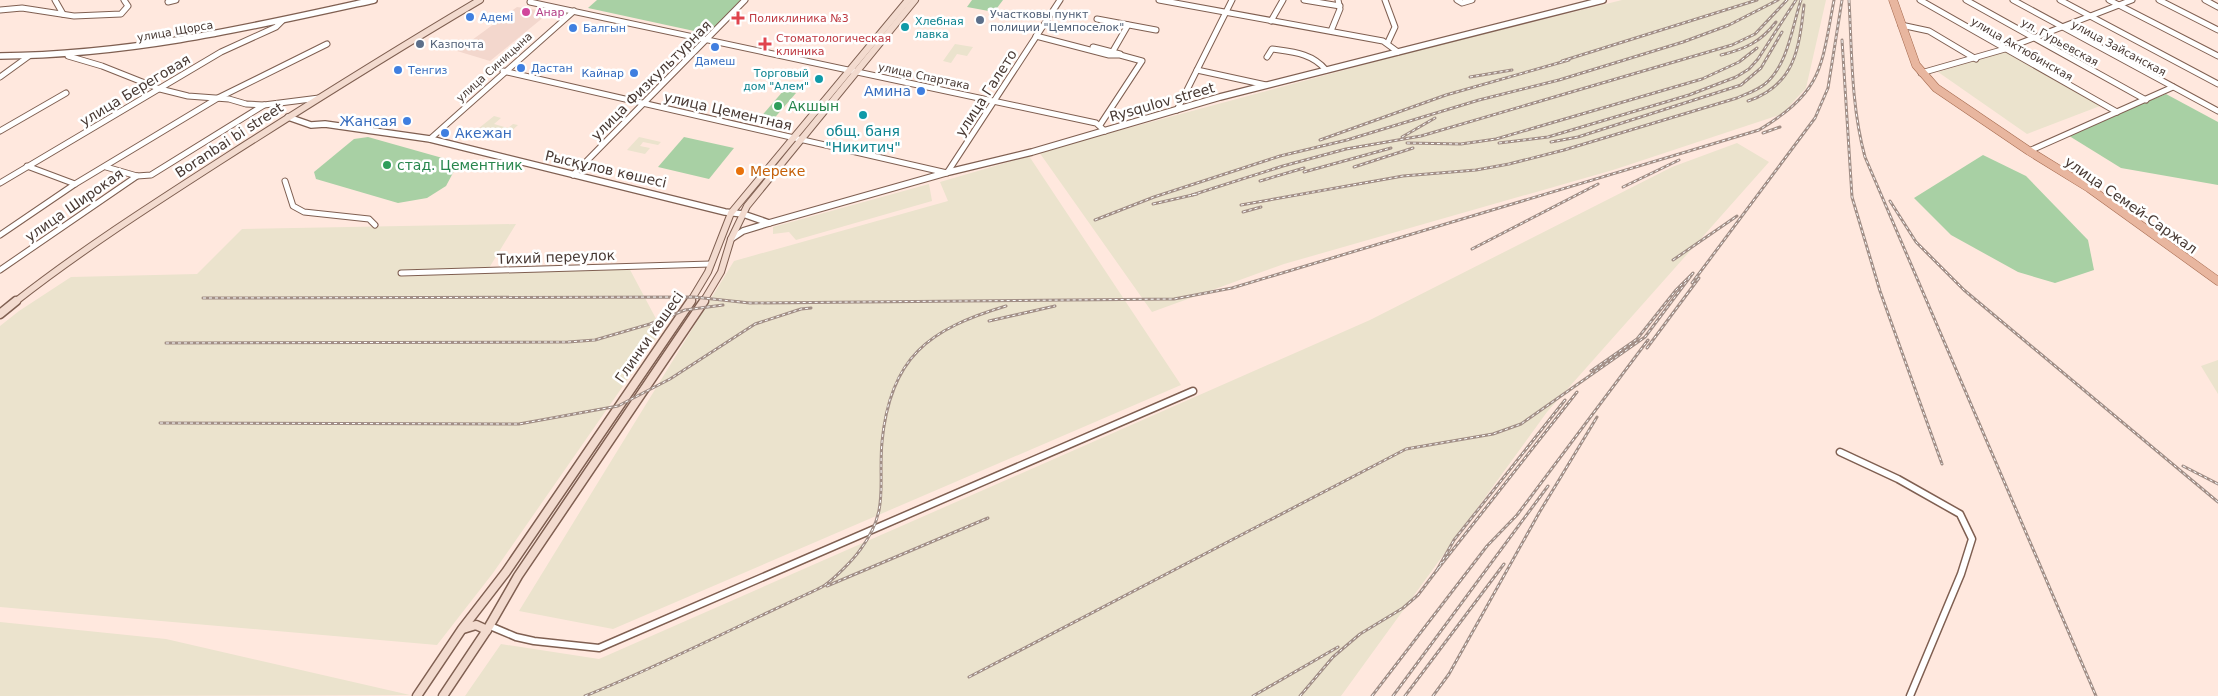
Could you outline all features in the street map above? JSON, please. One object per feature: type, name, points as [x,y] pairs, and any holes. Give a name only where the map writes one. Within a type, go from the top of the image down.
[{"type":"main road","name":"Boranbai bi street","points":[[0,314],[34,286],[149,206],[288,117],[480,0]]},
{"type":"main road","name":"Глинки көшесі","points":[[443,696],[488,628],[518,576],[694,315],[718,276],[731,239],[743,214],[850,70],[908,0]]},
{"type":"main road","name":"Глинки көшесі","points":[[417,696],[462,630],[506,572],[584,455],[689,304],[706,275],[731,213],[858,72],[915,0]]},
{"type":"main road","points":[[1893,0],[1909,50],[1921,73]]},
{"type":"main road","name":"улица Семей-Саржал","points":[[1921,73],[1952,100],[2089,188],[2218,281]]},
{"type":"main road","points":[[462,630],[476,625],[488,628]]},
{"type":"street","points":[[55,0],[63,14]]},
{"type":"street","points":[[0,10],[22,8],[74,16],[121,14],[128,6],[124,0]]},
{"type":"street","points":[[168,2],[176,0]]},
{"type":"street","name":"улица Щорса","points":[[0,56],[68,56],[126,50],[282,21],[351,3],[374,0]]},
{"type":"street","name":"улица Физкультурная","points":[[573,175],[745,0]]},
{"type":"street","name":"улица Галето","points":[[947,173],[1060,0]]},
{"type":"street","points":[[1158,0],[1386,42],[1398,52]]},
{"type":"street","points":[[1176,110],[1232,0]]},
{"type":"street","points":[[1271,21],[1283,0]]},
{"type":"street","points":[[1304,0],[1340,6]]},
{"type":"street","points":[[1331,31],[1340,6],[1338,0]]},
{"type":"street","points":[[1385,0],[1396,27],[1386,42]]},
{"type":"street","points":[[1457,0],[1462,3],[1472,0]]},
{"type":"street","name":"Rysqulov street","points":[[731,239],[743,232],[769,223],[1267,85],[1602,0]]},
{"type":"street","name":"улица Актюбинская","points":[[1920,0],[2117,112]]},
{"type":"street","name":"ул. Гурьевская","points":[[1966,0],[2146,100]]},
{"type":"street","name":"улица Зайсанская","points":[[2012,0],[2218,112]]},
{"type":"street","points":[[2060,0],[2218,84]]},
{"type":"street","points":[[2109,0],[2218,56]]},
{"type":"street","points":[[1921,73],[1976,59],[2005,49],[2132,0]]},
{"type":"street","points":[[2159,0],[2218,30]]},
{"type":"street","points":[[2205,0],[2218,7]]},
{"type":"street","name":"улица Спартака","points":[[530,2],[1100,125]]},
{"type":"street","name":"улица Синицына","points":[[430,139],[503,72],[574,11]]},
{"type":"street","points":[[1097,19],[1156,30]]},
{"type":"street","name":"улица Береговая","points":[[0,183],[221,52],[276,27],[282,21]]},
{"type":"street","points":[[1113,51],[1128,25]]},
{"type":"street","points":[[1902,25],[1929,31],[1976,59]]},
{"type":"street","points":[[1036,36],[1113,51],[1120,55]]},
{"type":"street","name":"улица Широкая","points":[[0,235],[75,184],[106,167],[166,128],[218,98],[327,44]]},
{"type":"street","points":[[1073,44],[1110,55],[1120,55],[1142,60],[1100,125],[1105,131]]},
{"type":"street","points":[[1267,56],[1272,49],[1293,52],[1318,60],[1326,70]]},
{"type":"street","points":[[0,77],[29,56]]},
{"type":"street","name":"улица Широкая","points":[[68,56],[102,66],[160,89],[188,96],[218,98],[246,104],[264,105],[319,98]]},
{"type":"street","points":[[1197,70],[1267,85]]},
{"type":"street","name":"улица Цементная","points":[[503,72],[947,173]]},
{"type":"street","points":[[2029,151],[2173,87]]},
{"type":"street","points":[[0,131],[66,93]]},
{"type":"street","name":"улица Широкая","points":[[106,167],[137,176],[151,175],[264,105]]},
{"type":"street","name":"Рысқұлов көшесі","points":[[288,117],[311,125],[325,124],[430,139],[731,213],[743,214],[769,223]]},
{"type":"street","points":[[27,166],[75,184]]},
{"type":"street","name":"улица Широкая","points":[[0,270],[137,176]]},
{"type":"street","points":[[285,181],[294,206],[304,212],[369,219],[375,224]]},
{"type":"street","name":"Тихий переулок","points":[[401,273],[711,264]]},
{"type":"street","points":[[706,275],[718,276]]},
{"type":"street","points":[[488,628],[525,639],[599,648],[1193,391]]},
{"type":"street","points":[[1840,452],[1898,479],[1960,514],[1972,539],[1961,574],[1910,696]]},
{"type":"street","points":[[584,455],[600,456]]},
{"type":"shaded area","points":[[1622,0],[1826,0],[1806,88],[1782,114],[1613,170],[1284,264],[1152,312],[1039,152],[1419,50]]},
{"type":"shaded area","points":[[517,7],[550,12],[490,61],[457,51]]},
{"type":"shaded area","points":[[955,44],[973,47],[967,56],[957,54],[951,63],[943,61]]},
{"type":"shaded area","points":[[2005,52],[2100,106],[2027,134],[1938,72]]},
{"type":"shaded area","points":[[494,116],[501,118],[494,124],[508,128],[513,124],[518,125],[506,136],[479,128]]},
{"type":"shaded area","points":[[639,137],[661,142],[658,145],[643,142],[640,146],[650,148],[645,154],[627,150]]},
{"type":"shaded area","points":[[1737,143],[1769,162],[1547,412],[1341,696],[465,696],[501,644],[599,659],[1370,320],[1672,167]]},
{"type":"shaded area","points":[[1029,156],[1181,385],[613,629],[519,611],[734,261],[948,201],[940,182]]},
{"type":"shaded area","points":[[929,184],[932,201],[796,240],[789,232],[773,234],[773,227]]},
{"type":"shaded area","points":[[516,224],[489,268],[628,266],[662,330],[493,573],[437,645],[0,607],[0,326],[19,311],[71,277],[197,274],[242,229]]},
{"type":"shaded area","points":[[2218,360],[2218,394],[2201,366]]},
{"type":"shaded area","points":[[0,622],[166,639],[410,695],[0,696]]},
{"type":"green space","points":[[597,0],[742,0],[708,34],[588,8]]},
{"type":"green space","points":[[972,0],[1003,0],[994,12],[967,7]]},
{"type":"green space","name":"Акшын","points":[[784,90],[796,93],[771,122],[759,119]]},
{"type":"green space","points":[[2166,94],[2218,122],[2218,185],[2121,168],[2066,134]]},
{"type":"green space","name":"стад. Цементник","points":[[368,137],[446,159],[454,171],[446,186],[427,198],[398,203],[316,179],[314,172],[354,139]]},
{"type":"green space","points":[[684,137],[734,148],[709,179],[658,167]]},
{"type":"green space","points":[[1983,155],[2026,176],[2088,240],[2094,270],[2055,283],[2018,272],[1951,235],[1914,198]]},
{"type":"railway","points":[[1562,61],[1757,0]]},
{"type":"railway","points":[[1095,220],[1154,197],[1280,156],[1347,140],[1479,100],[1559,80],[1683,42],[1729,25],[1778,0]]},
{"type":"railway","points":[[1192,195],[1283,166],[1346,149],[1421,136],[1732,45],[1755,34],[1787,0]]},
{"type":"railway","points":[[1499,143],[1548,137],[1689,95],[1736,77],[1749,69],[1758,59],[1796,0]]},
{"type":"railway","points":[[1241,205],[1403,176],[1476,170],[1509,164],[1564,150],[1737,98],[1765,84],[1779,67],[1788,45],[1801,0]]},
{"type":"railway","points":[[203,298],[694,297],[750,303],[1174,299],[1232,288],[1759,130],[1796,103],[1816,76],[1826,44],[1834,0]]},
{"type":"railway","points":[[1692,283],[1815,118],[1828,88],[1842,0]]},
{"type":"railway","points":[[1849,0],[1855,99],[1860,138],[1865,157],[2096,696]]},
{"type":"railway","points":[[1748,101],[1764,94],[1776,85],[1792,64],[1800,36],[1804,5]]},
{"type":"railway","points":[[1721,55],[1752,44],[1776,22]]},
{"type":"railway","points":[[1551,142],[1578,137],[1741,85],[1761,68],[1782,32]]},
{"type":"railway","points":[[1842,40],[1852,197],[1880,291],[1942,464]]},
{"type":"railway","points":[[1407,143],[1461,144],[1496,139],[1702,79],[1739,62],[1757,48]]},
{"type":"railway","points":[[1320,140],[1446,95],[1569,60]]},
{"type":"railway","points":[[1470,77],[1512,70]]},
{"type":"railway","points":[[1402,137],[1435,118]]},
{"type":"railway","points":[[1763,133],[1780,127]]},
{"type":"railway","points":[[1304,172],[1391,148]]},
{"type":"railway","points":[[1354,167],[1413,148]]},
{"type":"railway","points":[[1623,187],[1679,160]]},
{"type":"railway","points":[[1260,181],[1304,168]]},
{"type":"railway","points":[[1472,249],[1598,184]]},
{"type":"railway","points":[[1153,204],[1197,194]]},
{"type":"railway","points":[[1890,201],[1916,242],[1964,290],[2218,502]]},
{"type":"railway","points":[[1243,212],[1261,207]]},
{"type":"railway","points":[[1673,260],[1737,216]]},
{"type":"railway","points":[[969,677],[1406,449],[1493,434],[1521,424],[1645,337],[1693,273],[1676,290],[1637,339],[1591,371]]},
{"type":"railway","points":[[1647,348],[1699,278]]},
{"type":"railway","points":[[166,343],[568,342],[595,340],[650,324],[685,310],[723,305]]},
{"type":"railway","points":[[585,696],[670,659],[818,589],[839,573],[860,550],[876,522],[881,498],[881,458],[886,413],[894,388],[904,368],[918,351],[935,337],[955,325],[1006,306]]},
{"type":"railway","points":[[989,321],[1055,306]]},
{"type":"railway","points":[[160,423],[519,424],[618,406],[670,379],[755,324],[801,309],[811,308]]},
{"type":"railway","points":[[1372,696],[1487,546],[1517,515],[1648,340]]},
{"type":"railway","points":[[1437,570],[1577,392]]},
{"type":"railway","points":[[1437,570],[1454,540],[1565,400]]},
{"type":"railway","points":[[1433,696],[1449,674],[1539,513],[1597,417]]},
{"type":"railway","points":[[2183,466],[2218,484]]},
{"type":"railway","points":[[1393,696],[1548,486]]},
{"type":"railway","points":[[827,586],[988,518]]},
{"type":"railway","points":[[1405,696],[1504,564]]},
{"type":"railway","points":[[1300,696],[1333,657],[1360,634],[1403,608],[1418,595],[1437,570]]},
{"type":"railway","points":[[1253,696],[1338,647]]},
{"type":"place","name":"Анар","points":[[526,12]]},
{"type":"place","name":"Адемi","points":[[470,17]]},
{"type":"place","name":"Поликлиника №3","points":[[738,18]]},
{"type":"place","name":"Участковы пункт полиции \"Цемпоселок\"","points":[[980,20]]},
{"type":"place","name":"Хлебная лавка","points":[[905,27]]},
{"type":"place","name":"Балгын","points":[[573,28]]},
{"type":"place","name":"Казпочта","points":[[420,44]]},
{"type":"place","name":"Стоматологическая клиника","points":[[765,44]]},
{"type":"place","name":"Дамеш","points":[[715,47]]},
{"type":"place","name":"Дастан","points":[[521,68]]},
{"type":"place","name":"Тенгиз","points":[[398,70]]},
{"type":"place","name":"Кайнар","points":[[634,73]]},
{"type":"place","name":"Торговый дом \"Алем\"","points":[[819,79]]},
{"type":"place","name":"Амина","points":[[921,91]]},
{"type":"place","name":"Акшын","points":[[778,106]]},
{"type":"place","name":"общ. баня \"Никитич\"","points":[[863,115]]},
{"type":"place","name":"Жансая","points":[[407,121]]},
{"type":"place","name":"Акежан","points":[[445,133]]},
{"type":"place","name":"стад. Цементник","points":[[387,165]]},
{"type":"place","name":"Мереке","points":[[740,171]]}]
